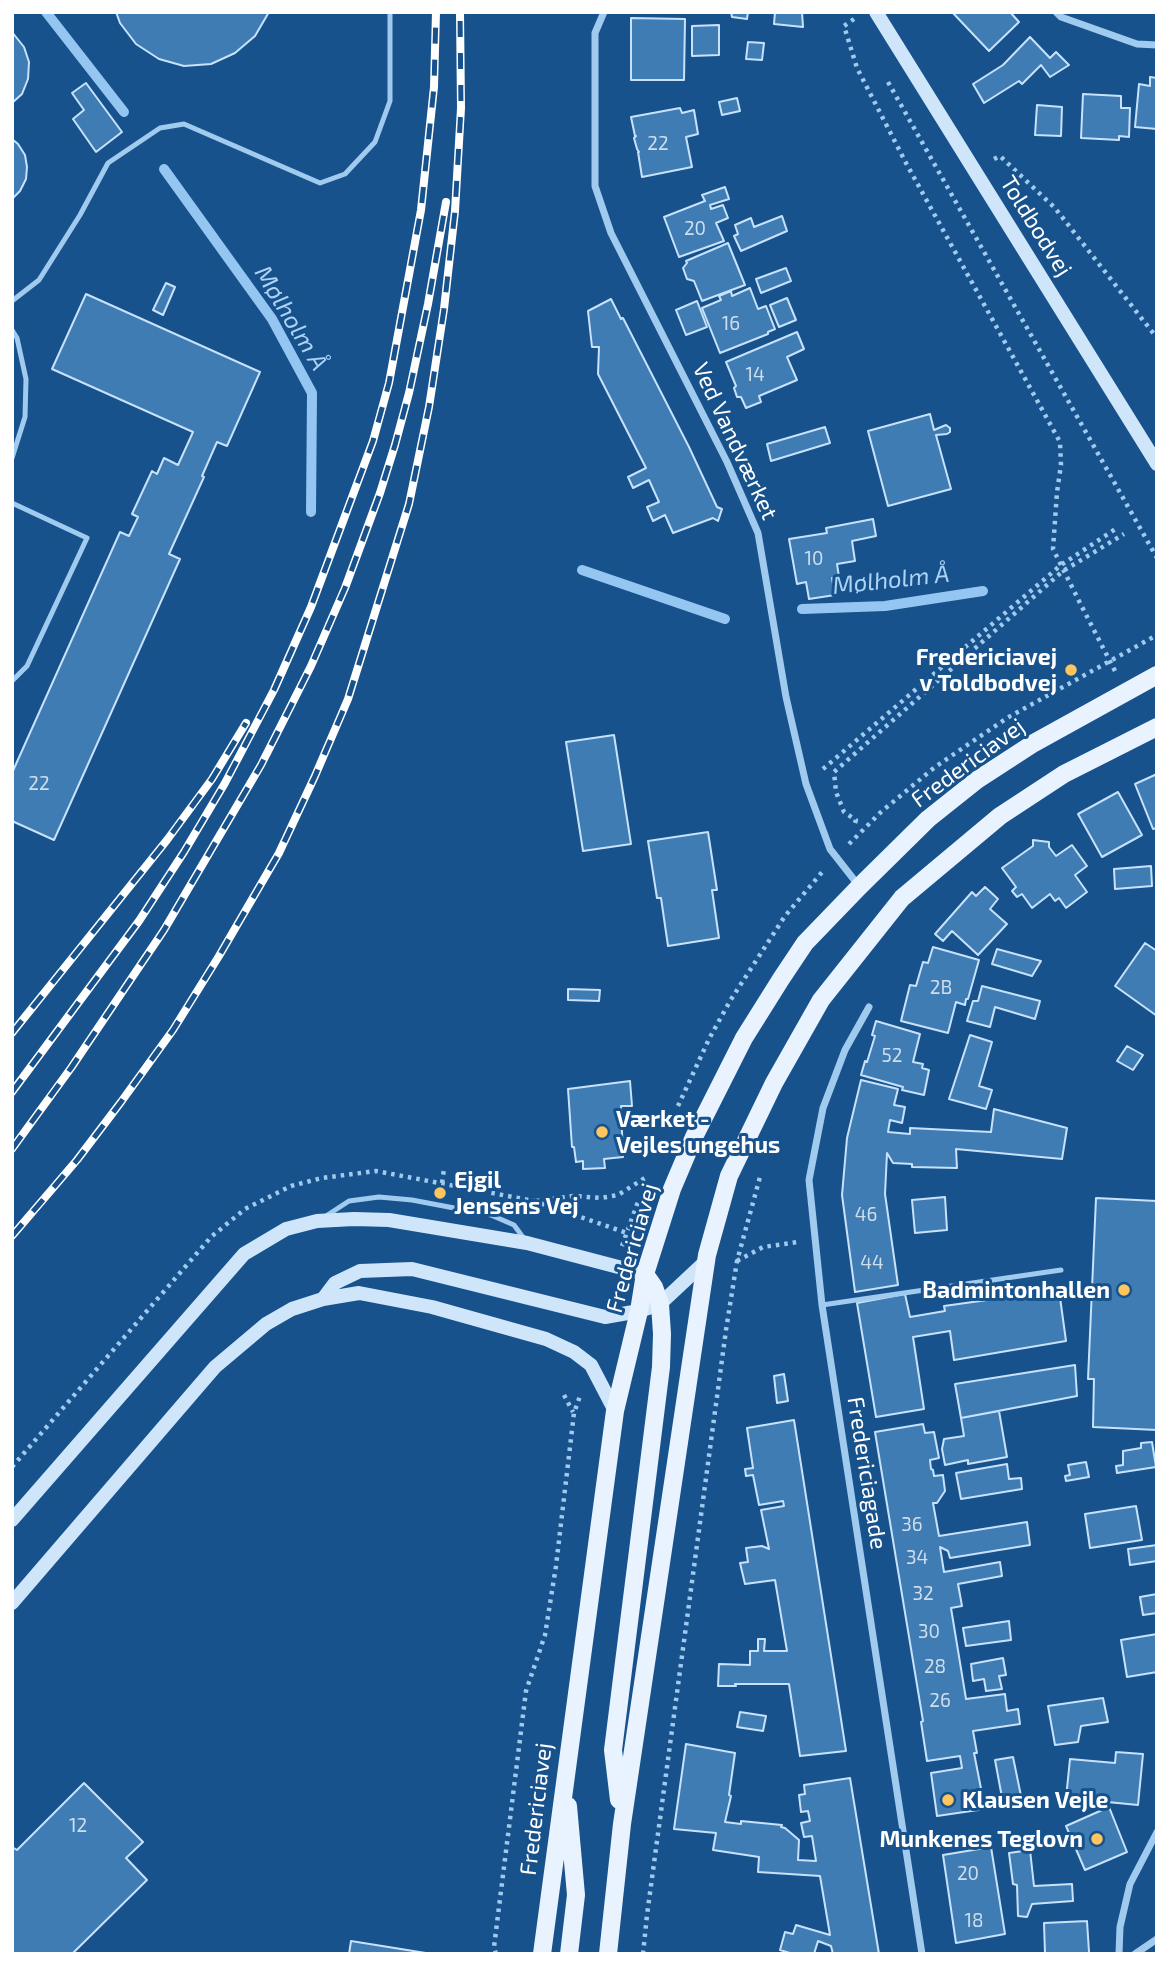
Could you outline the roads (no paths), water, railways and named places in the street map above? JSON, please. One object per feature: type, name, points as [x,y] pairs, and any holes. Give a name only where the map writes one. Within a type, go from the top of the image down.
[{"type":"main road","name":"Toldbodvej","points":[[876,12],[1157,464]]},
{"type":"main road","name":"Fredericiavej","points":[[542,1954],[615,1411],[645,1274],[672,1189],[694,1138],[744,1038],[781,979],[805,943],[860,886],[928,819],[977,780],[1034,743],[1157,675]]},
{"type":"main road","points":[[608,1954],[622,1824],[706,1261],[729,1176],[774,1083],[821,1000],[902,898],[1011,809],[1064,774],[1157,727]]},
{"type":"main road","points":[[12,1520],[244,1254],[286,1229],[317,1221],[389,1220],[527,1243],[645,1274],[654,1287],[660,1304],[662,1334],[613,1750],[622,1824]]},
{"type":"main road","points":[[323,1299],[334,1283],[360,1271],[412,1269],[605,1317],[660,1304],[706,1261]]},
{"type":"main road","points":[[12,1603],[215,1367],[266,1325],[292,1309],[323,1299],[359,1293],[432,1307],[546,1339],[574,1352],[591,1365],[615,1411]]},
{"type":"main road","points":[[565,1775],[576,1895],[569,1954]]},
{"type":"street","name":"Ved Vandværket","points":[[604,12],[595,33],[595,186],[611,233],[727,462],[758,533],[786,697],[806,784],[830,849],[860,886]]},
{"type":"street","points":[[1056,12],[1061,17],[1137,44],[1157,45]]},
{"type":"street","name":"Fredericiagade","points":[[869,1007],[845,1049],[823,1108],[809,1180],[822,1305],[922,1954]]},
{"type":"street","points":[[1119,1954],[1120,1927],[1130,1884],[1157,1832]]},
{"type":"street","points":[[1135,1954],[1157,1938]]},
{"type":"lane","points":[[12,301],[39,280],[80,215],[108,163],[160,128],[184,124],[320,183],[345,174],[375,142],[390,101],[390,12]]},
{"type":"lane","points":[[12,330],[17,338],[26,379],[25,416],[12,458]]},
{"type":"lane","points":[[12,503],[87,538],[27,666],[12,681]]},
{"type":"lane","points":[[317,1221],[349,1201],[379,1197],[437,1204],[491,1215],[514,1225],[527,1243]]},
{"type":"lane","points":[[822,1305],[1061,1270]]},
{"type":"waterway","name":"Mølholm Å","points":[[46,12],[124,112]]},
{"type":"waterway","name":"Mølholm Å","points":[[164,169],[272,319],[312,393],[311,512]]},
{"type":"waterway","name":"Mølholm Å","points":[[582,570],[725,619]]},
{"type":"waterway","name":"Mølholm Å","points":[[802,609],[885,606],[983,591]]},
{"type":"railway","points":[[12,1092],[139,921],[184,852],[225,783],[274,690],[311,607],[373,441],[389,383],[421,210],[434,87],[436,12]]},
{"type":"railway","points":[[12,1236],[77,1160],[173,1030],[279,853],[348,699],[409,504],[429,407],[455,211],[461,108],[460,12]]},
{"type":"railway","points":[[12,1149],[71,1068],[164,930],[261,765],[311,666],[345,588],[395,445],[428,304],[446,202]]},
{"type":"railway","points":[[12,1033],[167,840],[212,779],[246,723]]},
{"type":"place","name":"Fredericiavej v Toldbodvej","points":[[1071,670]]},
{"type":"place","name":"Værket - Vejles ungehus","points":[[602,1132]]},
{"type":"place","name":"Ejgil Jensens Vej","points":[[440,1193]]},
{"type":"place","name":"Badmintonhallen","points":[[1124,1290]]},
{"type":"place","name":"Klausen Vejle","points":[[948,1800]]},
{"type":"place","name":"Munkenes Teglovn","points":[[1097,1839]]}]
